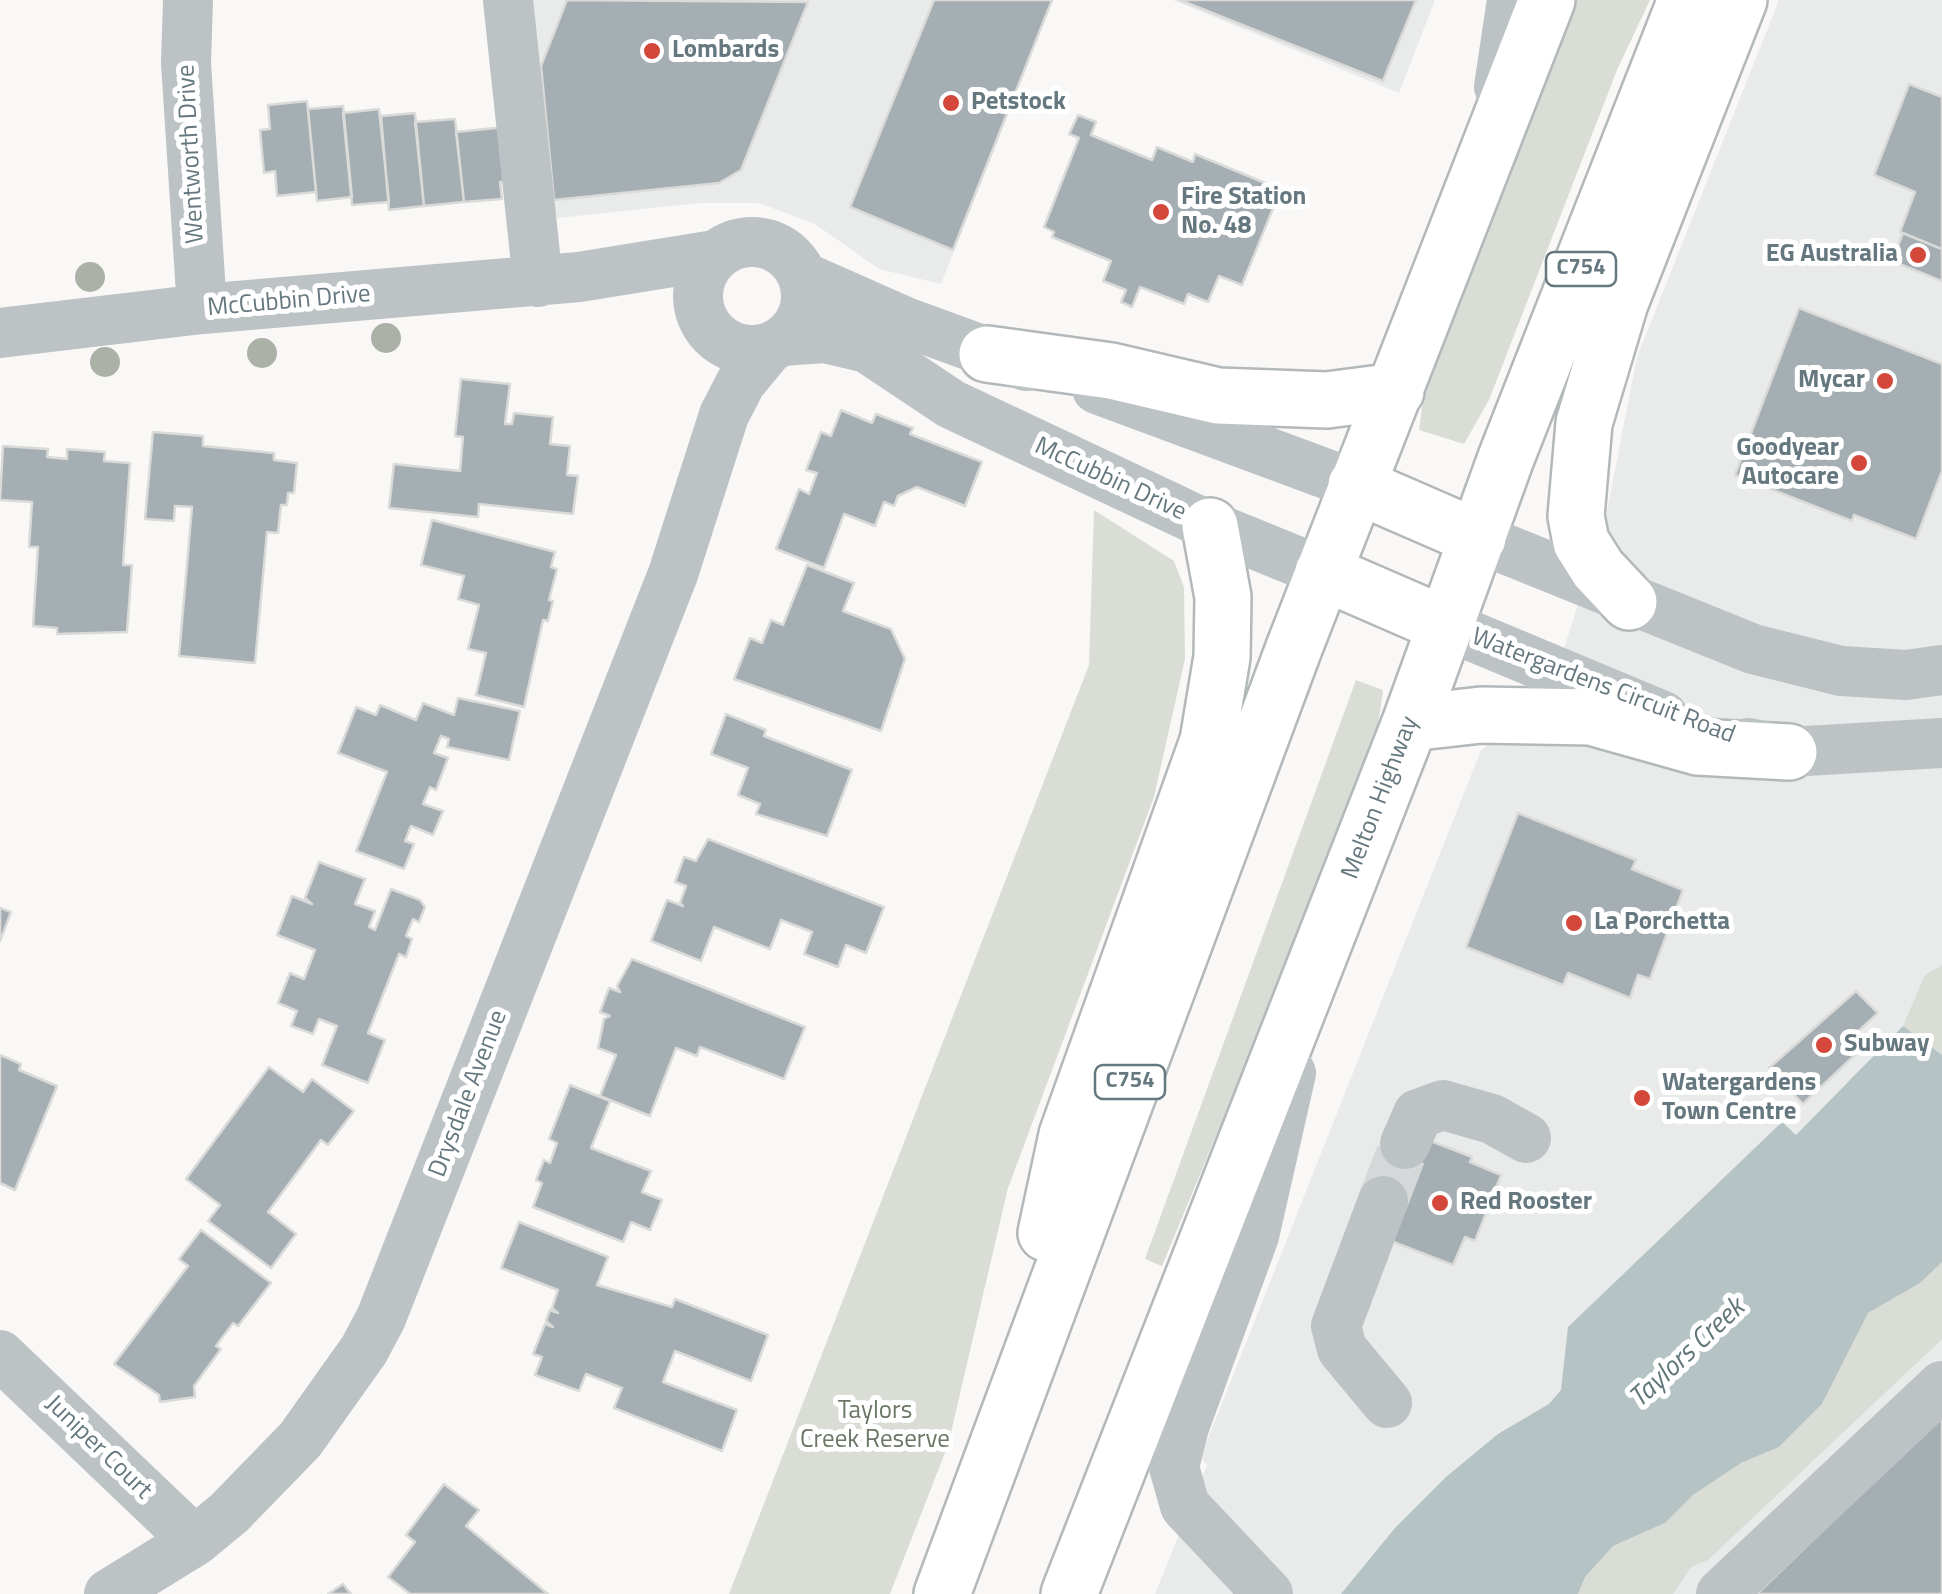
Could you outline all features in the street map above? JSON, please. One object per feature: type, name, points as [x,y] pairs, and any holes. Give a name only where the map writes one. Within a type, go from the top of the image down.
[{"type":"highway","name":"C754","points":[[942,1594],[1017,1384],[1323,572],[1547,0]]},
{"type":"highway","name":"Melton Highway","points":[[1069,1594],[1410,724],[1444,625],[1686,0]]},
{"type":"highway","points":[[1629,602],[1598,569],[1582,542],[1576,516],[1584,423],[1620,303],[1739,0]]},
{"type":"highway","points":[[987,354],[1111,370],[1218,396],[1327,400],[1396,391]]},
{"type":"highway","points":[[1356,486],[1478,538]]},
{"type":"highway","points":[[1017,1384],[1060,1159],[1208,741],[1222,657],[1223,597],[1210,526]]},
{"type":"highway","name":"McCubbin Drive","points":[[1323,572],[1444,625]]},
{"type":"highway","points":[[1410,724],[1481,715],[1591,717],[1698,747],[1789,752]]},
{"type":"street","name":"Wentworth Drive","points":[[188,0],[186,63],[202,308]]},
{"type":"street","points":[[508,0],[558,280]]},
{"type":"street","points":[[1491,146],[1512,0]]},
{"type":"street","points":[[804,277],[804,313],[776,344],[740,349],[710,330],[698,289],[715,255],[731,245],[764,242],[789,255],[804,277],[987,354],[1196,422],[1356,486]]},
{"type":"street","name":"McCubbin Drive","points":[[0,334],[202,308],[558,280],[715,255]]},
{"type":"street","name":"McCubbin Drive","points":[[558,280],[668,305],[710,330]]},
{"type":"street","name":"Drysdale Avenue","points":[[696,502],[710,330]]},
{"type":"street","name":"McCubbin Drive","points":[[776,344],[843,340],[867,348],[951,404],[1210,526],[1323,572]]},
{"type":"street","name":"Drysdale Avenue","points":[[109,1594],[196,1540],[230,1513],[300,1440],[344,1386],[381,1318],[672,574],[724,415],[740,382],[776,344]]},
{"type":"street","points":[[1478,538],[1753,650],[1826,668],[1906,676],[1942,670]]},
{"type":"street","name":"Watergardens Circuit Road","points":[[1444,625],[1688,726],[1789,752],[1942,743]]},
{"type":"street","points":[[1268,1594],[1185,1506],[1174,1467],[1184,1427],[1254,1236],[1316,966]]},
{"type":"street","points":[[1405,1144],[1418,1114],[1443,1104],[1473,1112],[1526,1138]]},
{"type":"street","points":[[1383,1201],[1336,1326],[1342,1349],[1387,1403]]},
{"type":"street","name":"Juniper Court","points":[[0,1355],[196,1540]]},
{"type":"street","points":[[1721,1594],[1942,1386]]},
{"type":"shaded area","points":[[528,0],[1053,0],[941,284],[879,269],[815,224],[759,203],[699,203],[548,219]]},
{"type":"shaded area","points":[[1173,0],[1435,0],[1399,93]]},
{"type":"shaded area","name":"Watergardens Town Centre","points":[[1779,0],[1942,0],[1942,1594],[1155,1594],[1207,1465],[1202,1459],[1205,1446],[1481,750],[1496,739],[1534,743],[1606,516],[1637,357]]},
{"type":"green space","points":[[1575,0],[1650,0],[1617,70],[1489,400],[1464,444],[1419,430],[1425,386]]},
{"type":"green space","name":"Taylors Creek Reserve","points":[[1094,510],[1174,561],[1184,587],[1185,659],[1154,797],[1008,1188],[948,1445],[890,1594],[729,1594],[1089,665]]},
{"type":"green space","points":[[1356,680],[1383,690],[1374,755],[1162,1266],[1145,1259]]},
{"type":"green space","points":[[1942,965],[1942,1055],[1903,1026],[1925,975]]},
{"type":"green space","points":[[1942,1262],[1942,1339],[1708,1560],[1691,1567],[1673,1594],[1578,1594],[1585,1577],[1613,1546],[1665,1523],[1693,1495],[1741,1463],[1779,1447],[1822,1404],[1868,1313],[1920,1283]]},
{"type":"water","name":"Taylors Creek","points":[[1903,1026],[1942,1055],[1942,1262],[1920,1283],[1868,1313],[1822,1404],[1779,1447],[1741,1463],[1693,1495],[1665,1523],[1613,1546],[1585,1577],[1578,1594],[1341,1594],[1395,1528],[1446,1477],[1498,1434],[1549,1404],[1561,1390],[1568,1327],[1782,1122],[1796,1135]]},
{"type":"building","points":[[567,0],[808,2],[741,170],[719,183],[554,200],[541,66]]},
{"type":"building","name":"Petstock","points":[[934,0],[1052,0],[953,250],[850,207]]},
{"type":"building","points":[[1180,0],[1416,0],[1383,81]]},
{"type":"building","points":[[1909,84],[1942,97],[1942,249],[1900,232],[1915,192],[1874,175]]},
{"type":"building","points":[[307,101],[316,192],[277,196],[275,171],[264,173],[260,130],[270,129],[268,105]]},
{"type":"building","points":[[343,106],[352,197],[317,201],[308,109]]},
{"type":"building","points":[[379,109],[389,202],[352,205],[343,113]]},
{"type":"building","points":[[415,113],[424,206],[389,210],[381,116]]},
{"type":"building","name":"Fire Station No. 48","points":[[1078,115],[1096,122],[1091,135],[1152,160],[1157,147],[1193,162],[1195,154],[1270,185],[1267,192],[1278,196],[1242,285],[1219,276],[1208,302],[1188,294],[1184,304],[1140,287],[1132,307],[1121,302],[1126,290],[1103,281],[1111,261],[1052,237],[1054,232],[1044,227],[1079,138],[1069,134]]},
{"type":"building","points":[[455,119],[464,202],[424,206],[415,122]]},
{"type":"building","points":[[505,127],[511,181],[500,182],[502,199],[464,202],[456,132]]},
{"type":"building","name":"EG Australia","points":[[1903,233],[1942,249],[1942,281],[1892,261]]},
{"type":"building","points":[[1799,308],[1942,364],[1942,471],[1916,539],[1854,515],[1852,521],[1735,475]]},
{"type":"building","points":[[461,379],[510,384],[505,424],[512,424],[514,413],[553,417],[550,444],[570,446],[567,475],[578,476],[573,514],[479,504],[478,517],[389,508],[394,464],[460,471],[463,437],[455,436]]},
{"type":"building","points":[[841,410],[872,423],[876,414],[913,428],[910,434],[982,462],[965,506],[917,487],[898,496],[894,506],[884,502],[875,526],[844,514],[824,568],[776,549],[799,489],[809,494],[817,473],[806,470],[821,432],[831,436]]},
{"type":"building","points":[[153,432],[203,436],[203,446],[274,453],[274,460],[297,463],[294,493],[288,493],[287,505],[281,505],[278,533],[267,532],[255,663],[179,656],[192,507],[175,506],[174,521],[145,519]]},
{"type":"building","points":[[3,446],[48,449],[47,457],[67,459],[67,449],[105,452],[104,461],[130,463],[123,565],[132,565],[127,632],[57,634],[57,628],[33,626],[38,547],[29,547],[32,502],[0,500]]},
{"type":"building","points":[[432,520],[555,552],[551,567],[557,569],[549,600],[553,601],[548,621],[543,620],[524,707],[476,695],[486,653],[468,649],[479,605],[458,599],[464,576],[421,565]]},
{"type":"building","points":[[807,565],[854,583],[843,611],[891,629],[905,659],[881,731],[734,679],[750,638],[762,643],[771,620],[783,625]]},
{"type":"building","points":[[458,698],[520,711],[509,760],[447,747],[449,739],[441,736],[434,753],[448,758],[436,790],[430,787],[423,804],[443,811],[433,835],[411,826],[405,841],[414,844],[404,869],[356,851],[387,772],[338,753],[356,707],[376,715],[380,705],[416,720],[423,703],[454,715]]},
{"type":"building","points":[[726,714],[766,730],[764,736],[852,770],[827,836],[756,814],[760,804],[738,795],[748,768],[711,754]]},
{"type":"building","name":"La Porchetta","points":[[1518,813],[1636,860],[1632,869],[1683,890],[1650,979],[1638,975],[1630,998],[1568,973],[1563,985],[1466,947]]},
{"type":"building","points":[[708,839],[884,907],[866,953],[846,945],[838,967],[804,954],[812,932],[781,920],[770,949],[714,927],[701,961],[651,941],[667,900],[683,906],[680,903],[686,886],[675,882],[684,857],[696,861]]},
{"type":"building","points":[[319,862],[365,879],[355,904],[375,911],[369,927],[375,930],[391,889],[420,900],[425,907],[419,922],[413,919],[406,936],[412,939],[406,957],[399,954],[368,1033],[385,1040],[368,1083],[322,1065],[337,1026],[319,1019],[313,1034],[291,1026],[297,1011],[278,1003],[290,973],[304,979],[315,950],[277,935],[292,896],[312,904],[305,898]]},
{"type":"building","points":[[0,908],[11,912],[0,941]]},
{"type":"building","points":[[632,959],[805,1027],[784,1079],[700,1047],[697,1056],[676,1048],[650,1116],[600,1096],[616,1055],[598,1048],[604,1019],[610,1016],[600,1012],[609,988],[620,992],[617,986]]},
{"type":"building","name":"Subway","points":[[1856,991],[1878,1013],[1850,1039],[1860,1050],[1803,1104],[1769,1068]]},
{"type":"building","points":[[0,1055],[21,1064],[19,1070],[57,1086],[15,1190],[0,1183]]},
{"type":"building","points":[[269,1067],[303,1092],[312,1079],[354,1111],[328,1145],[321,1140],[268,1212],[296,1234],[271,1268],[208,1221],[220,1205],[186,1179]]},
{"type":"building","points":[[570,1085],[610,1101],[591,1148],[651,1171],[642,1192],[662,1200],[650,1230],[631,1222],[623,1242],[533,1207],[542,1183],[536,1180],[544,1160],[550,1163],[557,1143],[549,1139]]},
{"type":"building","name":"Red Rooster","points":[[1392,1138],[1423,1138],[1472,1157],[1470,1162],[1501,1175],[1475,1241],[1465,1237],[1453,1265],[1383,1238],[1369,1196]]},
{"type":"building","points":[[519,1222],[608,1257],[597,1285],[672,1307],[675,1299],[768,1335],[751,1381],[675,1351],[663,1382],[737,1410],[722,1451],[614,1408],[622,1388],[586,1374],[579,1391],[535,1375],[542,1357],[533,1354],[545,1324],[553,1327],[546,1321],[550,1310],[558,1313],[552,1308],[558,1290],[501,1268]]},
{"type":"building","points":[[201,1230],[271,1283],[238,1326],[233,1323],[216,1346],[221,1349],[194,1386],[195,1397],[160,1402],[159,1395],[114,1364],[188,1266],[179,1259]]},
{"type":"building","points":[[1942,1415],[1942,1594],[1757,1594]]},
{"type":"building","points":[[444,1484],[479,1510],[466,1526],[548,1594],[410,1594],[388,1577],[415,1542],[406,1535]]},
{"type":"building","points":[[343,1584],[351,1594],[328,1594]]},
{"type":"tunnel","points":[[1383,1201],[1405,1144]]},
{"type":"place","name":"Lombards","points":[[652,51]]},
{"type":"place","name":"Petstock","points":[[951,103]]},
{"type":"place","name":"Fire Station No. 48","points":[[1161,212]]},
{"type":"place","name":"EG Australia","points":[[1918,255]]},
{"type":"place","name":"Mycar","points":[[1885,381]]},
{"type":"place","name":"Goodyear Autocare","points":[[1859,463]]},
{"type":"place","name":"La Porchetta","points":[[1574,923]]},
{"type":"place","name":"Subway","points":[[1824,1045]]},
{"type":"place","name":"Watergardens Town Centre","points":[[1642,1098]]},
{"type":"place","name":"Red Rooster","points":[[1440,1203]]}]
